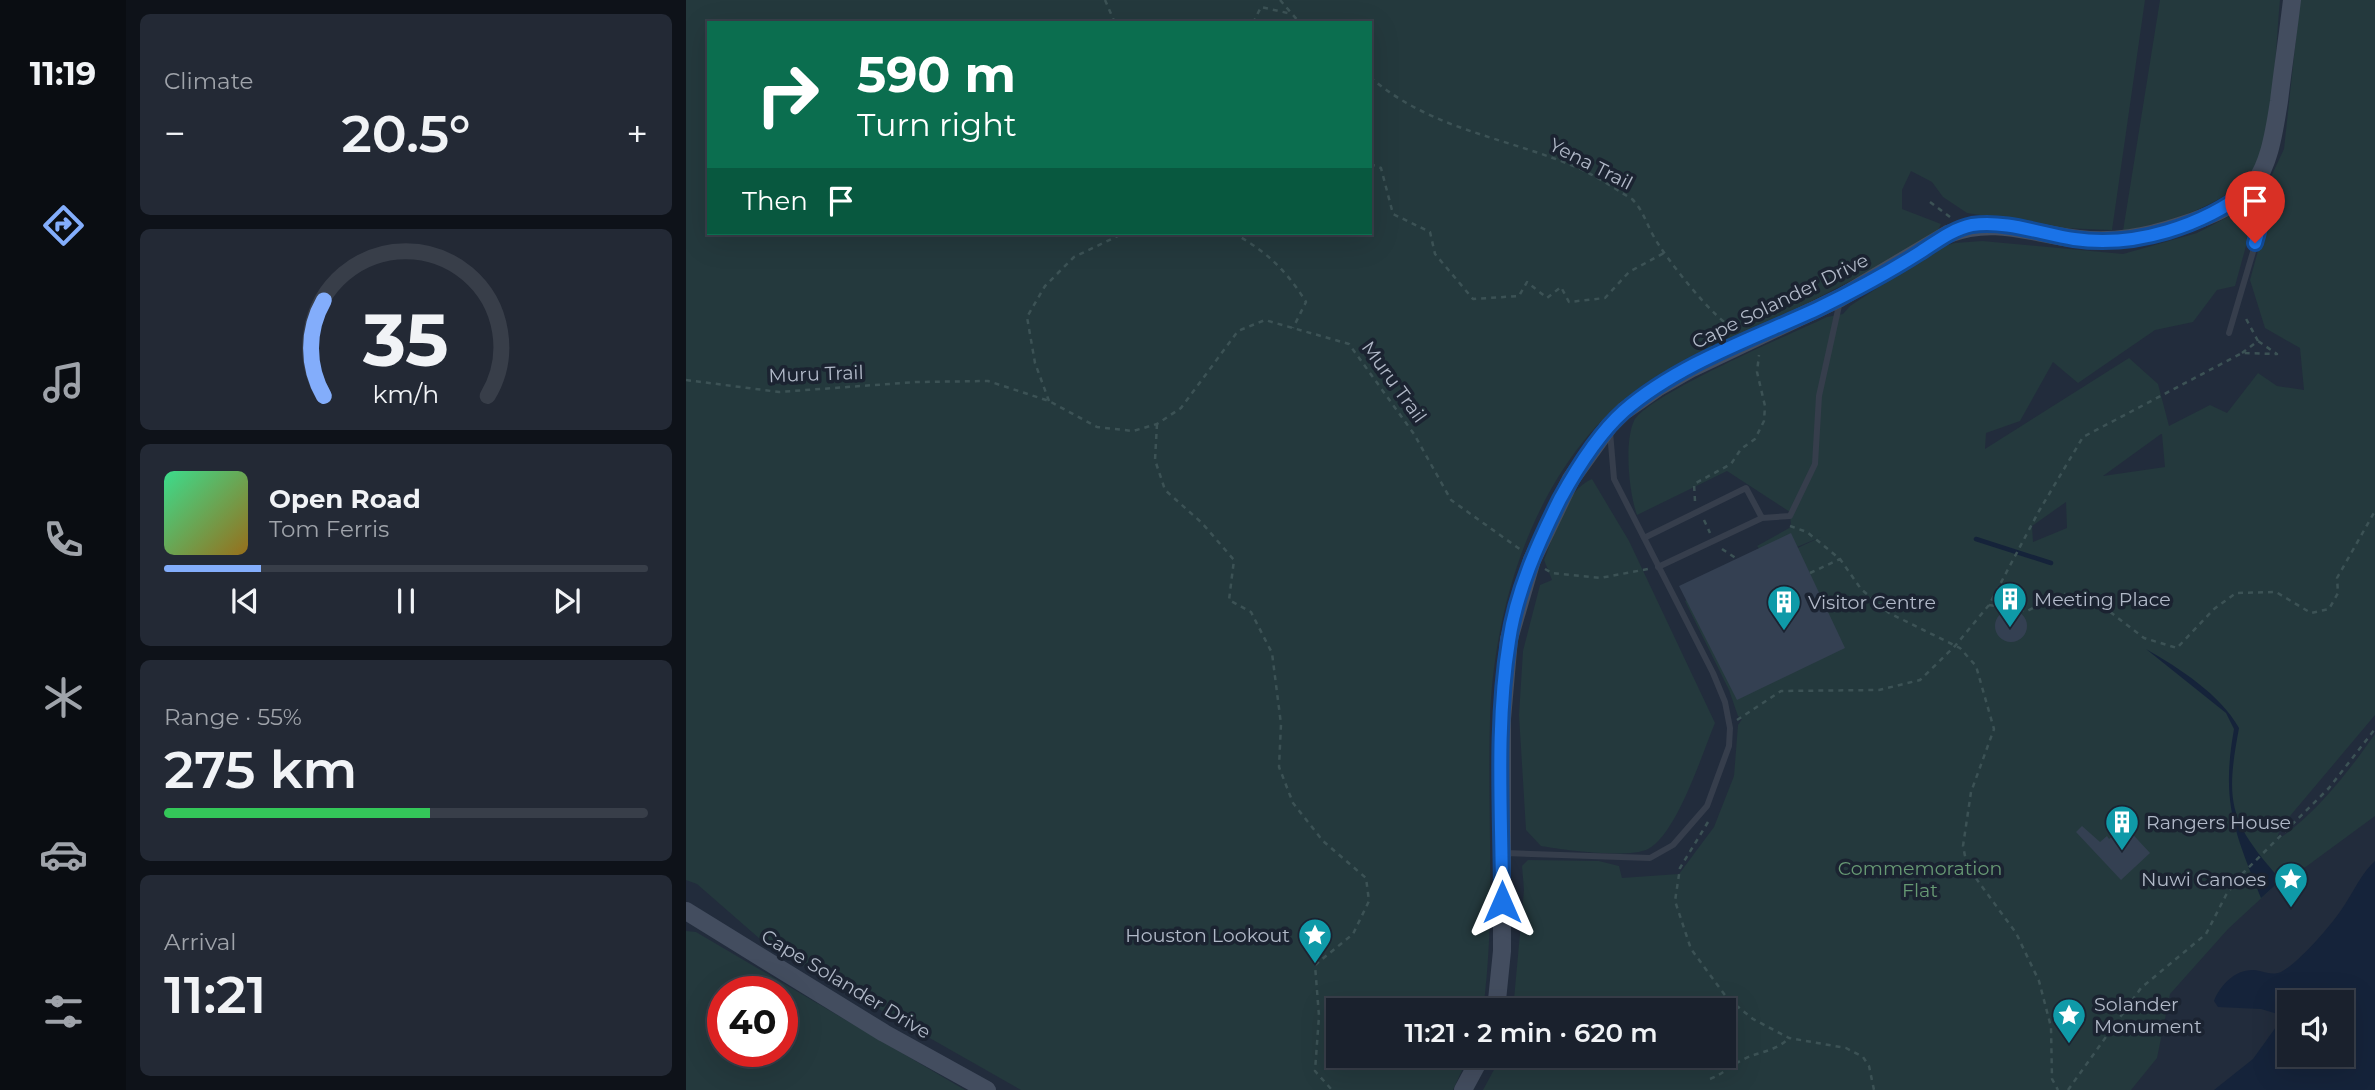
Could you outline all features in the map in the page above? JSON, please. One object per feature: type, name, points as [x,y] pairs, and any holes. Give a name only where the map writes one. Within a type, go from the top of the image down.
[{"type":"street","name":"Cape Solander Drive","points":[[1497,998],[1502,951],[1502,719],[1509,639],[1532,560],[1571,479],[1609,426],[1640,399],[1692,368],[1840,298],[1948,234],[1963,228],[1972,225],[2007,226],[2077,239],[2109,241],[2144,237],[2201,219],[2227,207],[2250,189],[2269,160],[2292,0]]},
{"type":"street","name":"Cape Solander Drive","points":[[686,911],[884,1033],[987,1090]]},
{"type":"street","points":[[1463,1090],[1475,1068]]},
{"type":"lane","points":[[2229,333],[2239,291],[2263,218],[2259,201],[2250,189]]},
{"type":"lane","points":[[1658,567],[1762,517],[1790,516],[1815,464],[1819,396],[1840,298]]},
{"type":"lane","points":[[1502,853],[1650,858],[1674,845],[1707,806],[1729,746],[1730,728],[1725,702],[1614,479],[1609,426]]},
{"type":"lane","points":[[1644,538],[1746,488],[1762,517]]},
{"type":"path","points":[[1105,0],[1114,21]]},
{"type":"path","points":[[1280,0],[1298,21]]},
{"type":"path","points":[[1254,21],[1261,7],[1292,14]]},
{"type":"path","name":"Yena Trail","points":[[1372,79],[1396,99],[1431,118],[1570,164],[1608,185],[1640,207],[1664,253],[1697,295],[1733,330],[1743,331]]},
{"type":"path","points":[[1372,165],[1381,168],[1393,214],[1430,232],[1435,254],[1473,299],[1519,296],[1527,282],[1546,299],[1561,287],[1569,302],[1605,298],[1629,272],[1664,253]]},
{"type":"path","points":[[1930,202],[1963,228]]},
{"type":"path","points":[[1049,401],[1035,363],[1027,317],[1045,286],[1074,257],[1120,235]]},
{"type":"path","points":[[1237,235],[1258,246],[1295,284],[1306,302],[1293,328]]},
{"type":"path","points":[[2242,309],[2258,341],[2277,354],[2242,353]]},
{"type":"path","name":"Muru Trail","points":[[686,380],[779,392],[916,382],[988,381],[1049,401],[1097,428],[1133,431],[1157,424],[1181,408],[1238,331],[1265,320],[1349,344],[1414,433],[1451,500],[1552,573],[1600,578],[1658,567]]},
{"type":"path","points":[[1735,721],[1781,691],[1879,690],[1920,680],[1955,646],[1989,605],[2083,437],[2242,353],[2258,341]]},
{"type":"path","points":[[1737,559],[1714,541],[1693,496],[1695,484],[1731,464],[1741,449],[1755,439],[1764,421],[1763,392],[1757,372],[1760,351]]},
{"type":"path","points":[[1157,424],[1155,460],[1165,490],[1202,523],[1234,561],[1229,600],[1251,612],[1272,653],[1281,724],[1279,767],[1293,803],[1323,841],[1366,878],[1369,901],[1353,934],[1315,965],[1320,1016],[1315,1071],[1332,1090]]},
{"type":"path","points":[[1989,605],[2026,611],[2062,593],[2105,608],[2144,638],[2177,648],[2214,608],[2236,593],[2276,592],[2311,613],[2329,609],[2338,593],[2337,578],[2375,511]]},
{"type":"path","points":[[1762,517],[1807,532],[1840,559],[1861,589],[1889,613],[1955,646],[1976,666],[1994,729],[1971,792],[1963,838],[1965,856],[1981,888],[2016,933],[2039,981],[2051,1027],[2052,1079],[2058,1090]]},
{"type":"path","points":[[1810,573],[1840,559]]},
{"type":"path","points":[[2068,1090],[2141,988],[2206,934],[2226,895],[2243,873],[2329,788],[2375,729]]},
{"type":"path","points":[[1709,819],[1680,868],[1675,901],[1691,949],[1727,998],[1753,1019],[1789,1038],[1846,1048],[1863,1057],[1869,1066],[1874,1090]]},
{"type":"path","points":[[1710,1079],[1725,1073],[1746,1057],[1782,1045],[1789,1038]]},
{"type":"green space","points":[[686,0],[2145,0],[2112,230],[2062,228],[1967,213],[1943,197],[1932,182],[1911,171],[1902,190],[1902,209],[1941,224],[1937,232],[1843,285],[1656,377],[1617,406],[1583,442],[1555,483],[1532,527],[1514,574],[1494,672],[1489,756],[1489,938],[1484,998],[1326,998],[1326,1068],[1463,1068],[1453,1090],[1021,1090],[768,946],[697,884],[686,880]]},
{"type":"green space","points":[[2160,0],[2280,0],[2267,132],[2256,165],[2231,191],[2197,210],[2159,223],[2123,231]]},
{"type":"green space","name":"Commemoration Flat","points":[[2300,0],[2375,0],[2375,715],[2280,828],[2277,840],[2318,805],[2375,734],[2375,816],[2307,866],[2281,880],[2228,929],[2170,994],[2157,1058],[2131,1090],[1483,1090],[1495,1068],[1736,1068],[1736,998],[1514,998],[1524,890],[1522,866],[1528,860],[1599,861],[1619,866],[1622,878],[1679,874],[1714,827],[1734,776],[1738,725],[1742,719],[1738,716],[1729,690],[1685,601],[1821,537],[1768,559],[1757,546],[1791,527],[1790,512],[1727,471],[1637,515],[1629,468],[1629,441],[1634,421],[1665,396],[1692,381],[1827,317],[1843,314],[1850,306],[1938,248],[1955,243],[1982,241],[2123,254],[2197,233],[2243,209],[2252,224],[2235,286],[2217,290],[2193,322],[2155,330],[2078,383],[2053,362],[2020,421],[1986,433],[1985,449],[2129,358],[2158,384],[2169,426],[2210,405],[2227,413],[2258,373],[2277,386],[2304,390],[2300,348],[2265,328],[2250,280],[2267,218],[2263,194],[2284,149]],"holes":[[[2161,434],[2165,467],[2103,476]],[[2066,502],[2067,528],[2033,542],[2032,526]]]},
{"type":"green space","points":[[1592,479],[1629,541],[1715,723],[1679,811],[1659,841],[1639,852],[1596,853],[1541,846],[1526,830],[1519,715],[1523,651],[1540,585],[1552,580],[1544,560],[1557,526],[1574,493]]},
{"type":"green space","points":[[686,931],[696,932],[771,976],[707,976],[707,1067],[798,1067],[798,992],[965,1090],[686,1090]]},
{"type":"water","points":[[2146,649],[2185,673],[2210,693],[2239,728],[2232,775],[2235,810],[2251,842],[2281,880],[2261,898],[2232,816],[2229,777],[2234,729],[2226,713]]},
{"type":"water","points":[[2375,861],[2375,1090],[2214,1090],[2253,1059],[2277,1026],[2277,1067],[2354,1067],[2354,990],[2277,990],[2277,1014],[2261,1009],[2218,1007],[2214,1001],[2226,982],[2238,974],[2252,970],[2275,973],[2289,967],[2335,918]]},
{"type":"building","points":[[1791,533],[1845,648],[1737,700],[1679,586]]},
{"type":"building","points":[[2011,610],[2023,614],[2027,626],[2023,638],[2011,642],[1999,638],[1995,626],[1999,614]]},
{"type":"building","name":"Rangers House","points":[[2082,826],[2100,842],[2107,836],[2109,839],[2125,826],[2150,853],[2121,880],[2076,832]]},
{"type":"waterway","points":[[1976,539],[2051,563]]},
{"type":"place","name":"Meeting Place","points":[[2010,629]]},
{"type":"place","name":"Visitor Centre","points":[[1784,632]]},
{"type":"place","name":"Rangers House","points":[[2122,852]]},
{"type":"place","name":"Nuwi Canoes","points":[[2291,909]]},
{"type":"place","name":"Houston Lookout","points":[[1315,965]]},
{"type":"place","name":"Solander Monument","points":[[2069,1045]]},
{"type":"route","points":[[1502,902],[1502,719],[1509,639],[1541,535],[1571,479],[1609,426],[1624,411],[1692,368],[1840,298],[1948,234],[1972,225],[2007,226],[2077,239],[2109,241],[2144,237],[2201,219],[2227,207],[2250,189],[2259,201],[2263,218],[2255,243]]}]
